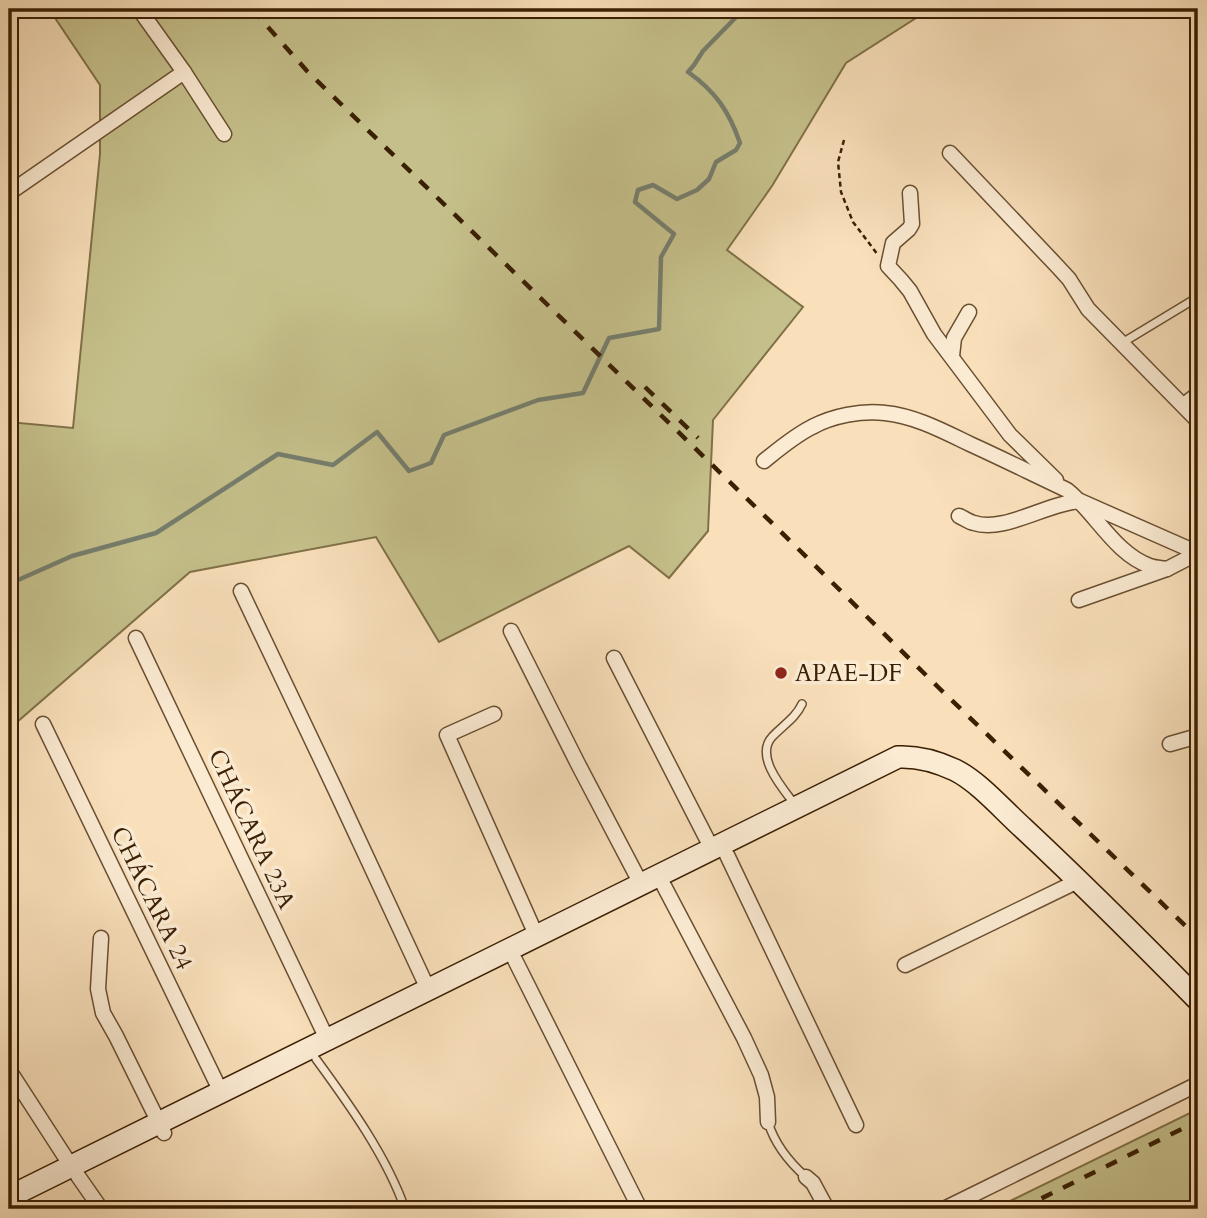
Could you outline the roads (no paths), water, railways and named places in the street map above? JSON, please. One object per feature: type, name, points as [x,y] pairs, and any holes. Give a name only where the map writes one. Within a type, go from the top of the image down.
[{"type":"street","points":[[139,9],[224,134]]},
{"type":"street","points":[[9,193],[184,72]]},
{"type":"street","points":[[950,153],[1069,279],[1088,309],[1198,421]]},
{"type":"street","points":[[910,193],[912,224],[893,243],[888,267],[910,292],[934,334],[1010,435],[1133,556],[1149,566],[1167,569]]},
{"type":"street","points":[[952,356],[954,338],[969,312]]},
{"type":"street","points":[[1184,405],[1198,394]]},
{"type":"street","points":[[764,461],[811,427],[871,412],[886,413],[935,428],[1067,490]]},
{"type":"street","points":[[959,516],[972,523],[998,525],[1054,505],[1080,501],[1198,554]]},
{"type":"street","points":[[1079,600],[1167,569],[1198,554]]},
{"type":"street","points":[[241,591],[428,989]]},
{"type":"street","points":[[511,631],[641,884]]},
{"type":"street","name":"CHÁCARA 23A","points":[[136,638],[327,1039]]},
{"type":"street","points":[[614,658],[719,852],[856,1125]]},
{"type":"street","points":[[494,714],[447,735],[537,937]]},
{"type":"street","name":"CHÁCARA 24","points":[[43,724],[221,1092]]},
{"type":"street","points":[[1170,744],[1198,736]]},
{"type":"street","points":[[9,1196],[75,1171],[161,1128],[316,1059],[664,886],[797,807],[898,757],[927,759],[954,770],[976,784],[1080,880],[1198,1000]]},
{"type":"street","points":[[161,1128],[221,1092],[641,884],[719,852],[901,769],[938,764]]},
{"type":"street","points":[[905,965],[1080,880]]},
{"type":"street","points":[[664,886],[761,1075],[767,1097],[768,1122]]},
{"type":"street","points":[[101,938],[98,989],[103,1013],[161,1128]]},
{"type":"street","points":[[515,960],[640,1209]]},
{"type":"street","points":[[9,1070],[101,1209]]},
{"type":"street","points":[[944,1209],[1198,1084]]},
{"type":"street","points":[[16,1209],[75,1171]]},
{"type":"street","points":[[806,1177],[813,1183],[827,1209]]},
{"type":"lane","points":[[1122,343],[1198,297]]},
{"type":"lane","points":[[797,807],[770,768],[766,751],[772,737],[791,721],[802,704]]},
{"type":"lane","points":[[316,1059],[390,1173],[405,1209]]},
{"type":"lane","points":[[768,1122],[781,1150],[806,1177]]},
{"type":"waterway","points":[[9,584],[72,556],[156,533],[278,454],[333,465],[377,432],[409,471],[431,463],[444,435],[538,400],[583,393],[609,338],[659,329],[661,257],[674,234],[635,202],[638,190],[653,185],[677,199],[697,190],[709,179],[716,162],[736,150],[740,143],[720,103],[688,72],[703,51],[744,9]]},
{"type":"railway","points":[[252,9],[307,71],[1198,938]]},
{"type":"railway","points":[[645,387],[698,438]]},
{"type":"railway","points":[[1020,1209],[1198,1121]]},
{"type":"place","name":"APAE-DF","points":[[781,673]]}]
